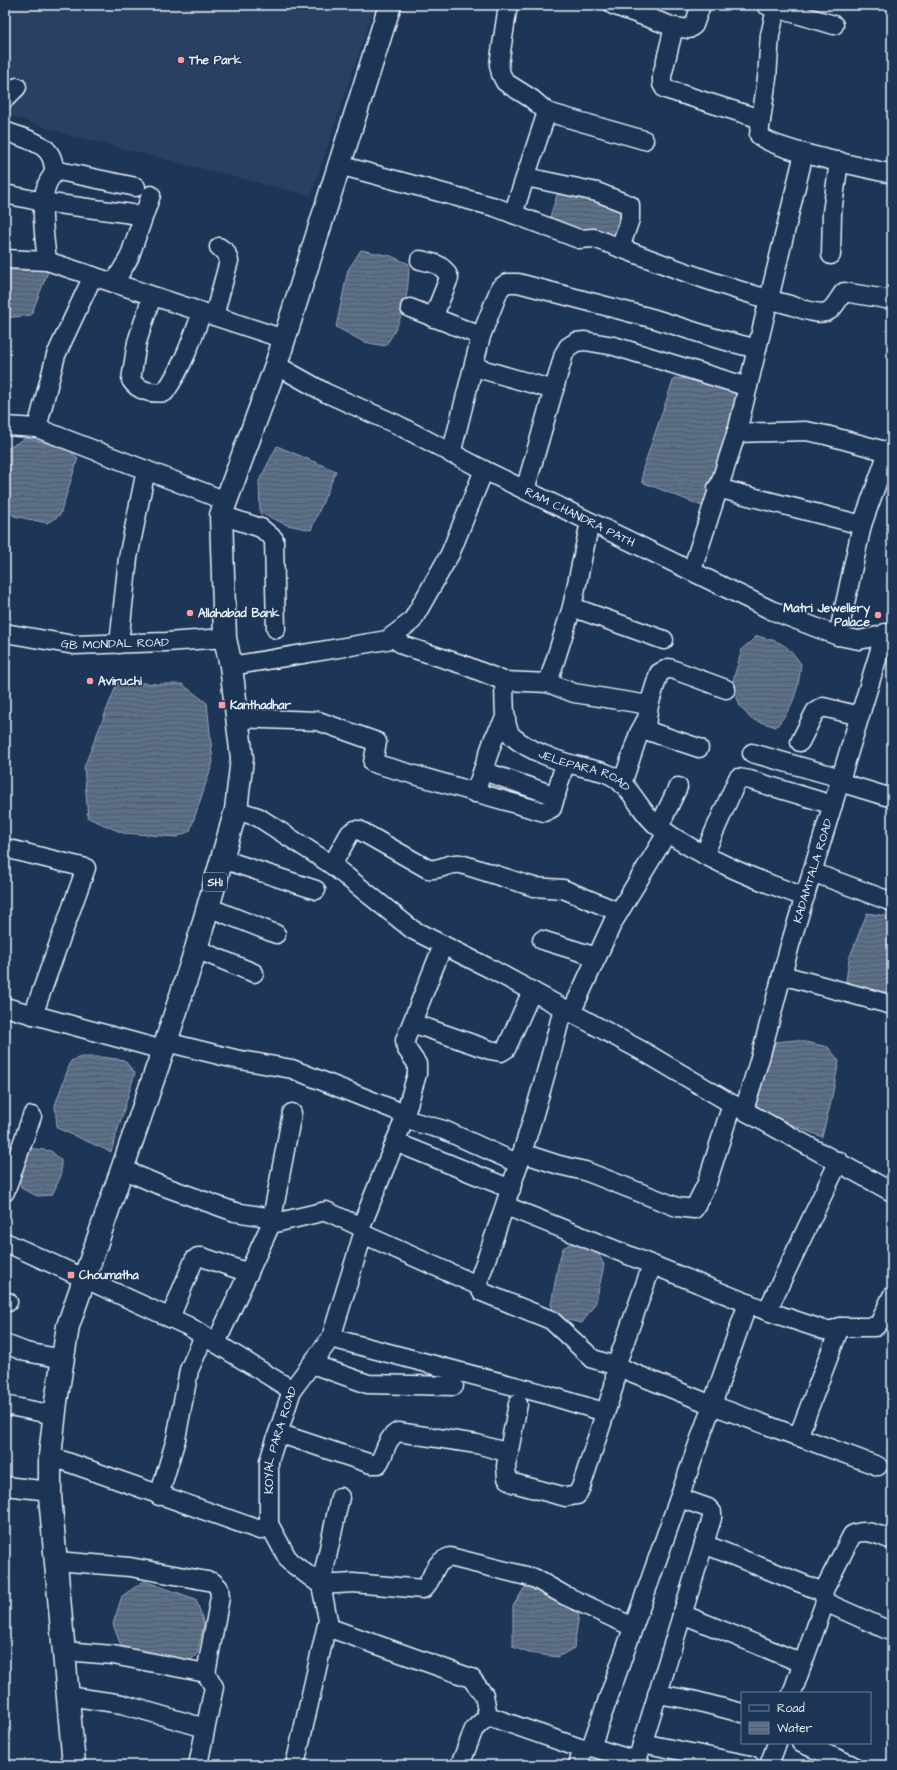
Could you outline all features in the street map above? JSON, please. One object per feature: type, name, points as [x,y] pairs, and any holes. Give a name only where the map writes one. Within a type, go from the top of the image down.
[{"type":"main road","name":"SH1","points":[[74,1765],[50,1491],[50,1456],[54,1415],[68,1326],[196,948],[236,810],[242,758],[231,666],[225,638],[223,508],[276,365],[390,5]]},
{"type":"street","points":[[508,5],[499,65],[505,82],[532,99],[548,112],[644,140]]},
{"type":"street","points":[[613,5],[674,27],[689,28],[694,25],[701,5]]},
{"type":"street","points":[[834,25],[771,7],[767,78],[759,135],[763,140],[804,153],[892,174]]},
{"type":"street","points":[[674,27],[662,76],[662,84],[665,89],[761,119]]},
{"type":"street","points":[[513,214],[548,112]]},
{"type":"street","points":[[5,131],[45,147],[54,161],[54,173]]},
{"type":"street","points":[[692,570],[736,433],[804,153]]},
{"type":"street","points":[[831,255],[832,214],[839,161]]},
{"type":"street","points":[[339,165],[495,207],[579,239],[594,238],[692,275],[816,312],[826,312],[831,309],[838,297],[844,292],[892,300]]},
{"type":"street","points":[[47,261],[43,202],[49,179],[54,173],[59,171],[65,172],[144,191],[129,258],[114,283]]},
{"type":"street","points":[[526,177],[597,192],[630,205],[630,219],[620,248]]},
{"type":"street","points":[[5,194],[43,202],[132,214]]},
{"type":"street","points":[[152,296],[137,342],[131,380],[135,387],[155,394],[165,392],[208,314],[229,261],[226,252],[219,246]]},
{"type":"street","points":[[5,259],[47,261],[284,339]]},
{"type":"street","points":[[420,260],[441,266],[446,270],[449,278],[433,318]]},
{"type":"street","points":[[37,428],[56,355],[94,276]]},
{"type":"street","points":[[451,454],[481,336],[500,288],[507,284],[518,283],[655,319],[715,338],[757,349]]},
{"type":"street","points":[[410,308],[481,336]]},
{"type":"street","points":[[525,490],[564,354],[568,347],[576,342],[585,341],[614,346],[748,387]]},
{"type":"street","name":"RAM CHANDRA PATH","points":[[276,365],[326,393],[396,424],[451,454],[692,570],[771,610],[838,636],[859,640],[889,633]]},
{"type":"street","points":[[474,367],[554,390]]},
{"type":"street","points":[[5,426],[37,428],[146,470],[261,528],[274,540],[276,629]]},
{"type":"street","points":[[736,433],[806,431],[826,434],[890,453],[862,525],[838,636]]},
{"type":"street","points":[[119,644],[128,558],[146,470]]},
{"type":"street","points":[[231,666],[387,640],[392,637],[412,621],[450,554],[484,470]]},
{"type":"street","points":[[718,488],[862,525]]},
{"type":"street","points":[[548,683],[572,607],[590,522]]},
{"type":"street","points":[[572,607],[664,640]]},
{"type":"street","name":"GB MONDAL ROAD","points":[[5,633],[74,645],[225,638]]},
{"type":"street","name":"KADAMTALA ROAD","points":[[521,1159],[585,1171],[677,1207],[694,1209],[707,1184],[738,1107],[760,1058],[804,897],[860,716],[889,633]]},
{"type":"street","points":[[392,637],[405,646],[464,665],[504,681],[548,683],[574,693],[647,714]]},
{"type":"street","points":[[622,784],[660,673],[669,668],[726,689]]},
{"type":"street","name":"JELEPARA ROAD","points":[[504,681],[506,725],[512,736],[545,755],[565,763],[609,774],[622,784],[648,818],[663,830],[704,855],[764,882],[804,897]]},
{"type":"street","points":[[800,742],[818,708],[823,707],[860,716]]},
{"type":"street","points":[[647,714],[646,726],[651,732],[699,748]]},
{"type":"street","points":[[475,793],[494,738],[506,717]]},
{"type":"street","points":[[237,718],[318,721],[377,742],[373,763],[544,812],[552,808],[565,763]]},
{"type":"street","points":[[752,753],[840,780],[892,798]]},
{"type":"street","points":[[482,771],[556,796]]},
{"type":"street","points":[[704,855],[738,778],[750,780],[833,805]]},
{"type":"street","points":[[477,1284],[521,1159],[567,1010],[597,957],[619,912],[663,830],[678,787]]},
{"type":"street","points":[[236,810],[258,818],[332,865],[413,930],[567,1010],[892,1192]]},
{"type":"street","points":[[332,865],[350,833],[355,830],[359,830],[428,869],[435,870],[449,864],[461,864],[534,887],[563,889],[619,912]]},
{"type":"street","points":[[5,848],[86,868],[33,1015]]},
{"type":"street","points":[[222,859],[316,890]]},
{"type":"street","points":[[812,872],[892,902]]},
{"type":"street","points":[[208,907],[276,934]]},
{"type":"street","points":[[542,940],[597,957]]},
{"type":"street","points":[[292,1390],[331,1338],[362,1230],[405,1117],[417,1074],[417,1064],[406,1048],[405,1040],[443,945]]},
{"type":"street","points":[[196,948],[254,973]]},
{"type":"street","points":[[782,975],[892,1005]]},
{"type":"street","points":[[412,1023],[490,1050],[501,1052],[506,1049],[532,991]]},
{"type":"street","points":[[5,1007],[164,1046],[292,1069],[405,1117],[521,1159]]},
{"type":"street","points":[[159,1496],[176,1439],[189,1370],[210,1339],[249,1273],[272,1221],[292,1114]]},
{"type":"street","points":[[5,1192],[32,1116]]},
{"type":"street","points":[[395,1142],[508,1197],[652,1264],[767,1311],[824,1330],[833,1330],[840,1327],[875,1327],[880,1322],[892,1296]]},
{"type":"street","points":[[767,1311],[839,1161]]},
{"type":"street","points":[[122,1169],[157,1184],[236,1212],[272,1221],[326,1211],[362,1230],[477,1284],[482,1292],[551,1320],[593,1359],[616,1366],[712,1405],[878,1466]]},
{"type":"street","name":"KOYAL PARA ROAD","points":[[5,1242],[170,1318],[210,1339],[292,1390],[269,1461],[269,1524],[289,1561],[321,1585]]},
{"type":"street","points":[[170,1318],[194,1260],[198,1257],[249,1273]]},
{"type":"street","points":[[518,1404],[506,1466],[507,1478],[513,1483],[566,1497],[577,1495],[581,1487],[604,1412],[614,1386],[616,1366],[652,1264]]},
{"type":"street","points":[[584,1754],[633,1628],[748,1303]]},
{"type":"street","points":[[798,1437],[840,1327]]},
{"type":"street","points":[[331,1338],[541,1392],[604,1412]]},
{"type":"street","points":[[5,1344],[26,1352],[63,1359]]},
{"type":"street","points":[[312,1364],[368,1384],[454,1386]]},
{"type":"street","points":[[5,1404],[54,1415]]},
{"type":"street","points":[[278,1433],[372,1464],[378,1464],[383,1457],[387,1443],[392,1435],[398,1432],[477,1444],[509,1452]]},
{"type":"street","points":[[50,1456],[159,1496],[260,1530],[269,1524]]},
{"type":"street","points":[[5,1486],[50,1491]]},
{"type":"street","points":[[295,1765],[327,1627],[328,1620],[321,1585],[340,1497]]},
{"type":"street","points":[[488,1716],[584,1754],[639,1763],[642,1743],[712,1518],[712,1512],[708,1508],[680,1498]]},
{"type":"street","points":[[792,1692],[824,1597],[852,1535],[859,1531],[867,1531],[892,1540]]},
{"type":"street","points":[[704,1544],[824,1597],[892,1632]]},
{"type":"street","points":[[321,1585],[353,1583],[423,1589],[429,1583],[434,1568],[441,1560],[450,1557],[534,1578],[564,1595],[633,1628]]},
{"type":"street","points":[[56,1561],[130,1567],[213,1582],[219,1588],[220,1598],[206,1673],[214,1687],[198,1765]]},
{"type":"street","points":[[682,1614],[802,1663]]},
{"type":"street","points":[[327,1627],[471,1678],[484,1695],[488,1716]]},
{"type":"street","points":[[64,1651],[113,1655],[206,1673]]},
{"type":"street","points":[[657,1694],[692,1700],[741,1713]]},
{"type":"street","points":[[68,1696],[122,1704],[206,1728]]},
{"type":"street","points":[[460,1765],[474,1729],[488,1716]]},
{"type":"street","points":[[642,1743],[750,1765]]},
{"type":"street","points":[[769,1765],[777,1744]]},
{"type":"street","points":[[803,1744],[852,1765]]},
{"type":"shaded area","name":"The Park","points":[[5,5],[375,5],[311,196],[69,135],[5,114]]},
{"type":"water","points":[[558,192],[616,202],[624,215],[618,242],[549,220]]},
{"type":"water","points":[[361,250],[391,256],[409,264],[408,286],[404,307],[401,317],[385,346],[364,342],[336,327],[348,270]]},
{"type":"water","points":[[5,264],[49,269],[31,315],[5,318]]},
{"type":"water","points":[[674,378],[739,388],[732,431],[702,506],[642,482],[643,468]]},
{"type":"water","points":[[26,438],[67,448],[78,458],[60,515],[47,523],[14,516],[5,508],[5,457],[8,448]]},
{"type":"water","points":[[277,446],[336,471],[311,530],[287,525],[260,513],[259,481]]},
{"type":"water","points":[[757,636],[778,642],[787,647],[801,664],[797,690],[794,698],[787,712],[776,727],[751,719],[740,706],[732,684],[742,649]]},
{"type":"water","points":[[118,681],[182,684],[207,703],[213,762],[190,831],[177,837],[123,833],[88,818],[84,767]]},
{"type":"water","points":[[867,913],[892,917],[892,992],[872,991],[846,981],[849,959]]},
{"type":"water","points":[[796,1040],[828,1047],[839,1061],[822,1137],[768,1115],[754,1103],[764,1065],[775,1042]]},
{"type":"water","points":[[81,1057],[101,1057],[124,1060],[135,1073],[111,1152],[57,1128],[55,1105],[71,1061]]},
{"type":"water","points":[[28,1148],[51,1151],[61,1160],[61,1176],[52,1195],[37,1196],[21,1188],[18,1167]]},
{"type":"water","points":[[572,1243],[597,1251],[604,1265],[596,1302],[582,1323],[557,1318],[551,1305],[558,1265],[563,1248]]},
{"type":"water","points":[[144,1581],[196,1599],[204,1624],[197,1654],[190,1661],[122,1649],[113,1624],[122,1596]]},
{"type":"water","points":[[525,1587],[543,1588],[579,1614],[574,1648],[558,1657],[529,1653],[513,1647],[513,1606]]},
{"type":"place","name":"The Park","points":[[181,60]]},
{"type":"place","name":"Allahabad Bank","points":[[190,613]]},
{"type":"place","name":"Matri Jewellery Palace","points":[[878,615]]},
{"type":"place","name":"Aviruchi","points":[[90,681]]},
{"type":"place","name":"Kanthadhar","points":[[222,705]]},
{"type":"place","name":"Choumatha","points":[[71,1275]]}]
